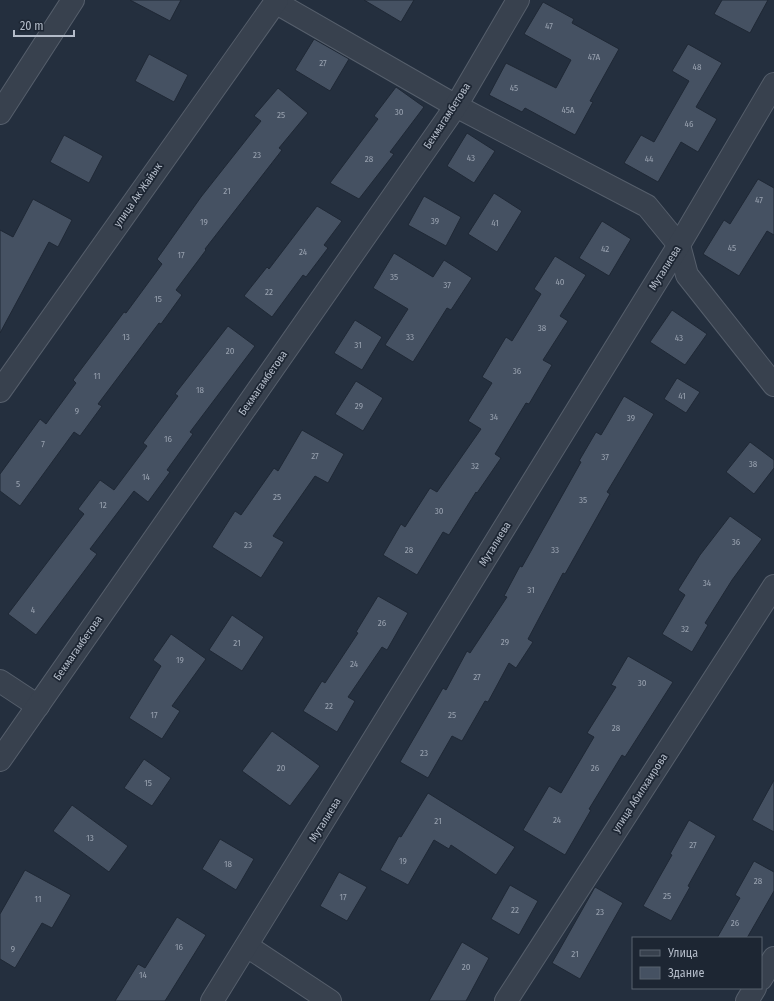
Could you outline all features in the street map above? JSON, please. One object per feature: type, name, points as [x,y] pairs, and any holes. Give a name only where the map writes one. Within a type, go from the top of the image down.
[{"type":"street","points":[[0,113],[73,0]]},
{"type":"street","name":"Бекмагамбетова","points":[[0,760],[456,106],[518,0]]},
{"type":"street","points":[[276,1],[456,106],[647,206],[680,246],[687,275],[774,385]]},
{"type":"street","name":"улица Ак Жайык","points":[[0,391],[276,1]]},
{"type":"street","name":"Муталиева","points":[[212,1001],[680,246],[774,84]]},
{"type":"street","name":"улица Абилхаирова","points":[[506,1001],[774,586]]},
{"type":"street","points":[[0,681],[38,706]]},
{"type":"street","points":[[247,946],[330,1001]]},
{"type":"street","points":[[762,977],[774,958]]},
{"type":"street","points":[[747,1001],[754,989]]},
{"type":"building","points":[[130,0],[181,0],[170,21]]},
{"type":"building","points":[[364,0],[414,0],[401,22]]},
{"type":"building","points":[[722,0],[768,0],[750,33],[714,14]]},
{"type":"building","points":[[543,2],[574,19],[572,23],[619,49],[590,101],[593,102],[575,135],[525,108],[522,112],[489,95],[506,63],[556,88],[571,60],[524,34]]},
{"type":"building","points":[[314,39],[349,59],[330,91],[295,70]]},
{"type":"building","points":[[688,44],[722,63],[696,107],[717,119],[698,152],[681,142],[658,182],[624,163],[641,135],[654,142],[689,81],[672,71]]},
{"type":"building","points":[[149,54],[188,75],[174,102],[135,81]]},
{"type":"building","points":[[396,87],[424,107],[390,152],[394,154],[359,199],[330,183],[378,119],[374,116]]},
{"type":"building","points":[[278,88],[308,113],[279,148],[282,150],[205,249],[206,250],[176,290],[182,295],[98,404],[102,406],[80,436],[74,432],[20,506],[0,491],[0,474],[40,419],[46,424],[76,383],[73,380],[124,312],[126,313],[162,264],[157,259],[201,197],[261,121],[254,116]]},
{"type":"building","points":[[467,133],[495,151],[474,183],[447,166]]},
{"type":"building","points":[[64,135],[103,156],[89,183],[50,162]]},
{"type":"building","points":[[758,179],[774,188],[774,235],[767,231],[739,276],[703,254],[724,220],[730,224]]},
{"type":"building","points":[[494,193],[522,211],[497,252],[468,234]]},
{"type":"building","points":[[424,196],[461,217],[446,246],[408,225]]},
{"type":"building","points":[[33,199],[72,220],[58,247],[49,242],[0,333],[0,230],[13,237]]},
{"type":"building","points":[[317,206],[342,221],[324,245],[328,248],[306,277],[303,275],[272,317],[244,296],[267,267],[269,269]]},
{"type":"building","points":[[602,221],[631,239],[609,276],[579,258]]},
{"type":"building","points":[[394,253],[433,277],[444,260],[472,278],[451,310],[447,308],[413,362],[385,345],[408,309],[373,288]]},
{"type":"building","points":[[555,256],[586,275],[560,316],[568,321],[543,360],[552,365],[529,404],[526,403],[495,454],[501,458],[477,493],[476,492],[449,535],[443,532],[417,575],[383,555],[401,524],[405,527],[430,488],[437,492],[481,429],[468,421],[492,383],[482,377],[506,337],[512,341],[541,294],[534,289]]},
{"type":"building","points":[[672,310],[707,334],[685,365],[650,342]]},
{"type":"building","points":[[355,320],[382,337],[362,370],[334,353]]},
{"type":"building","points":[[228,326],[255,346],[190,432],[193,434],[167,470],[170,472],[148,502],[134,491],[90,549],[97,554],[36,635],[8,614],[84,514],[78,509],[100,480],[114,490],[147,446],[143,443],[178,396],[175,394]]},
{"type":"building","points":[[677,378],[700,392],[686,413],[664,399]]},
{"type":"building","points":[[356,381],[383,398],[363,431],[335,414]]},
{"type":"building","points":[[624,396],[654,414],[607,492],[610,494],[565,574],[563,573],[528,639],[533,642],[516,668],[509,663],[488,702],[485,701],[462,741],[452,736],[428,778],[400,762],[443,688],[446,690],[467,651],[470,653],[507,597],[504,596],[581,462],[579,461],[596,432],[601,435]]},
{"type":"building","points":[[302,430],[344,454],[328,483],[315,476],[273,536],[284,542],[261,578],[212,547],[235,511],[241,515],[274,468],[278,471]]},
{"type":"building","points":[[750,442],[774,460],[774,468],[754,494],[726,472]]},
{"type":"building","points":[[730,516],[762,539],[732,580],[705,623],[708,625],[692,652],[662,634],[685,595],[678,590],[700,555]]},
{"type":"building","points":[[378,596],[408,613],[387,650],[382,647],[348,697],[355,701],[337,732],[303,711],[322,681],[325,683],[358,633],[356,632]]},
{"type":"building","points":[[232,615],[264,637],[242,671],[209,650]]},
{"type":"building","points":[[171,634],[206,659],[172,706],[180,711],[162,739],[129,718],[161,666],[153,660]]},
{"type":"building","points":[[628,656],[673,682],[625,757],[622,755],[589,809],[591,810],[565,855],[523,830],[549,786],[561,793],[594,737],[587,733],[616,687],[611,685]]},
{"type":"building","points":[[272,731],[320,766],[290,806],[242,771]]},
{"type":"building","points":[[144,759],[171,778],[152,806],[124,788]]},
{"type":"building","points":[[774,780],[774,832],[752,820]]},
{"type":"building","points":[[428,793],[515,847],[496,875],[451,845],[449,849],[434,840],[408,885],[380,870],[399,836],[401,837]]},
{"type":"building","points":[[72,805],[128,846],[109,872],[53,831]]},
{"type":"building","points":[[689,820],[716,836],[688,886],[690,887],[671,921],[643,906],[672,855],[670,854]]},
{"type":"building","points":[[220,839],[254,859],[236,890],[202,869]]},
{"type":"building","points":[[754,861],[774,872],[774,891],[748,937],[718,937],[740,898],[735,895]]},
{"type":"building","points":[[25,870],[71,895],[52,928],[42,923],[15,968],[0,959],[0,914]]},
{"type":"building","points":[[339,872],[367,887],[347,921],[320,906]]},
{"type":"building","points":[[510,885],[538,901],[519,935],[491,919]]},
{"type":"building","points":[[595,887],[623,903],[580,979],[552,963]]},
{"type":"building","points":[[177,917],[206,935],[165,1001],[115,1001],[138,964],[145,968]]},
{"type":"building","points":[[462,942],[489,958],[466,1001],[429,1001]]}]
